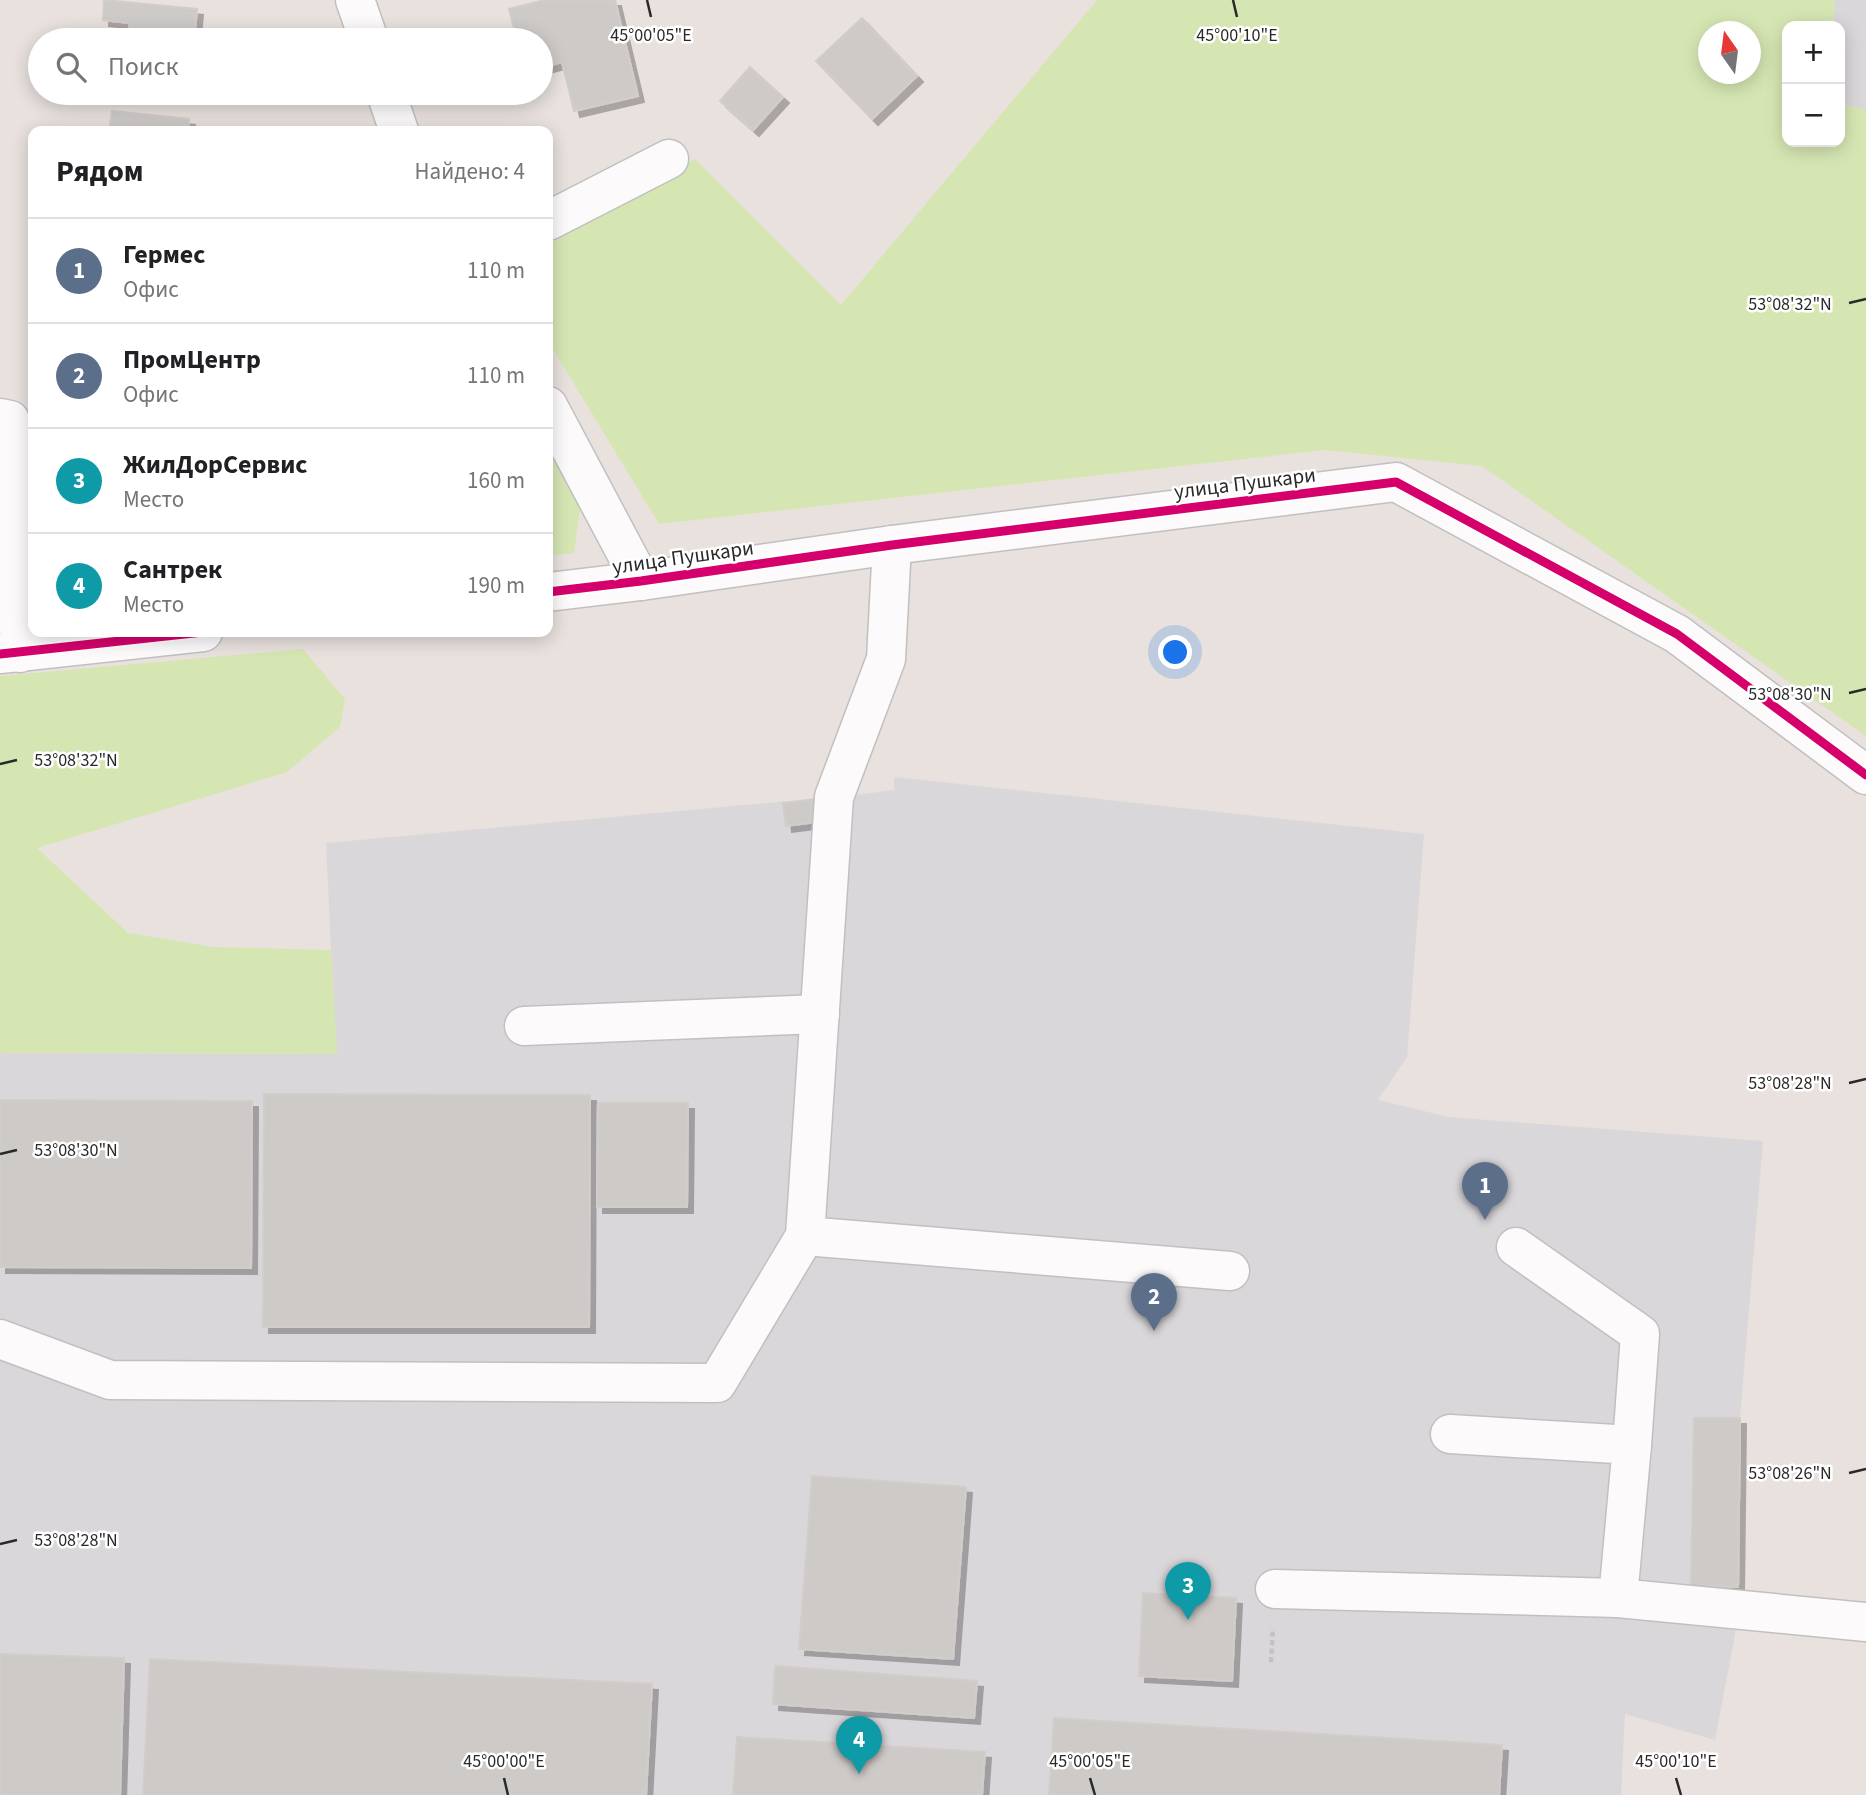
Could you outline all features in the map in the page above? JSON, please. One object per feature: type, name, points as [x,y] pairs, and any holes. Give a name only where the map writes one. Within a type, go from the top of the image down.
[{"type":"street","points":[[355,0],[365,28]]},
{"type":"street","points":[[390,105],[397,126]]},
{"type":"street","points":[[553,217],[668,159]]},
{"type":"street","points":[[553,415],[641,581]]},
{"type":"street","points":[[0,418],[10,420],[10,654],[159,637]]},
{"type":"street","name":"улица Пушкари","points":[[553,591],[892,545],[1396,482],[1677,634],[1866,775]]},
{"type":"street","points":[[0,1339],[110,1380],[717,1383],[805,1236],[834,797],[886,659],[892,545]]},
{"type":"street","points":[[524,1026],[820,1014]]},
{"type":"street","points":[[805,1236],[1230,1271]]},
{"type":"street","points":[[1516,1247],[1640,1334],[1618,1598]]},
{"type":"street","points":[[1450,1434],[1632,1445]]},
{"type":"street","points":[[1275,1589],[1618,1598],[1866,1622]]},
{"type":"shaded area","points":[[1835,0],[1866,0],[1866,109],[1845,106],[1845,21],[1833,21]]},
{"type":"shaded area","points":[[894,777],[1424,834],[1407,1057],[1378,1100],[1449,1117],[1763,1141],[1740,1418],[1735,1635],[1715,1740],[1625,1714],[1621,1795],[0,1795],[0,1053],[336,1054],[326,843],[855,795],[894,790]]},
{"type":"green space","points":[[1097,0],[1835,0],[1833,21],[1782,21],[1782,147],[1845,147],[1845,106],[1866,109],[1866,736],[1482,466],[1325,450],[659,524],[553,349],[553,242],[695,159],[841,305]]},
{"type":"green space","points":[[553,453],[581,501],[574,553],[553,555]]},
{"type":"green space","points":[[303,649],[345,699],[340,727],[287,772],[37,848],[128,933],[213,947],[331,950],[337,1054],[0,1053],[0,676]]},
{"type":"building","points":[[104,0],[197,9],[195,28],[129,28],[130,23],[103,20]]},
{"type":"building","points":[[545,0],[615,0],[638,96],[574,111],[562,62],[553,65],[553,28],[514,28],[509,9]]},
{"type":"building","points":[[862,18],[917,76],[872,119],[816,61]]},
{"type":"building","points":[[750,67],[783,97],[753,130],[720,101]]},
{"type":"building","points":[[112,111],[189,119],[188,126],[110,126]]},
{"type":"building","points":[[815,799],[818,822],[786,826],[783,803]]},
{"type":"building","points":[[264,1094],[590,1095],[589,1327],[263,1327]]},
{"type":"building","points":[[0,1100],[252,1101],[251,1268],[0,1267]]},
{"type":"building","points":[[598,1103],[688,1103],[687,1207],[597,1207]]},
{"type":"building","points":[[1694,1418],[1740,1418],[1738,1587],[1691,1586]]},
{"type":"building","points":[[812,1476],[966,1487],[953,1659],[799,1649]]},
{"type":"building","points":[[1143,1593],[1236,1598],[1232,1681],[1139,1676]]},
{"type":"building","points":[[0,1654],[124,1658],[120,1795],[0,1795]]},
{"type":"building","points":[[150,1659],[652,1684],[646,1795],[143,1795]]},
{"type":"building","points":[[775,1666],[977,1681],[974,1718],[773,1704]]},
{"type":"building","points":[[1054,1718],[1502,1745],[1499,1795],[1049,1795]]},
{"type":"building","points":[[737,1737],[985,1752],[982,1795],[733,1795]]},
{"type":"cycle path","points":[[553,591],[892,545],[1396,482],[1677,634],[1866,775]]},
{"type":"cycle path","points":[[0,654],[157,637]]},
{"type":"place","name":"Гермес","points":[[1485,1220]]},
{"type":"place","name":"ПромЦентр","points":[[1154,1331]]},
{"type":"place","name":"ЖилДорСервис","points":[[1188,1620]]},
{"type":"place","name":"Сантрек","points":[[859,1774]]}]
